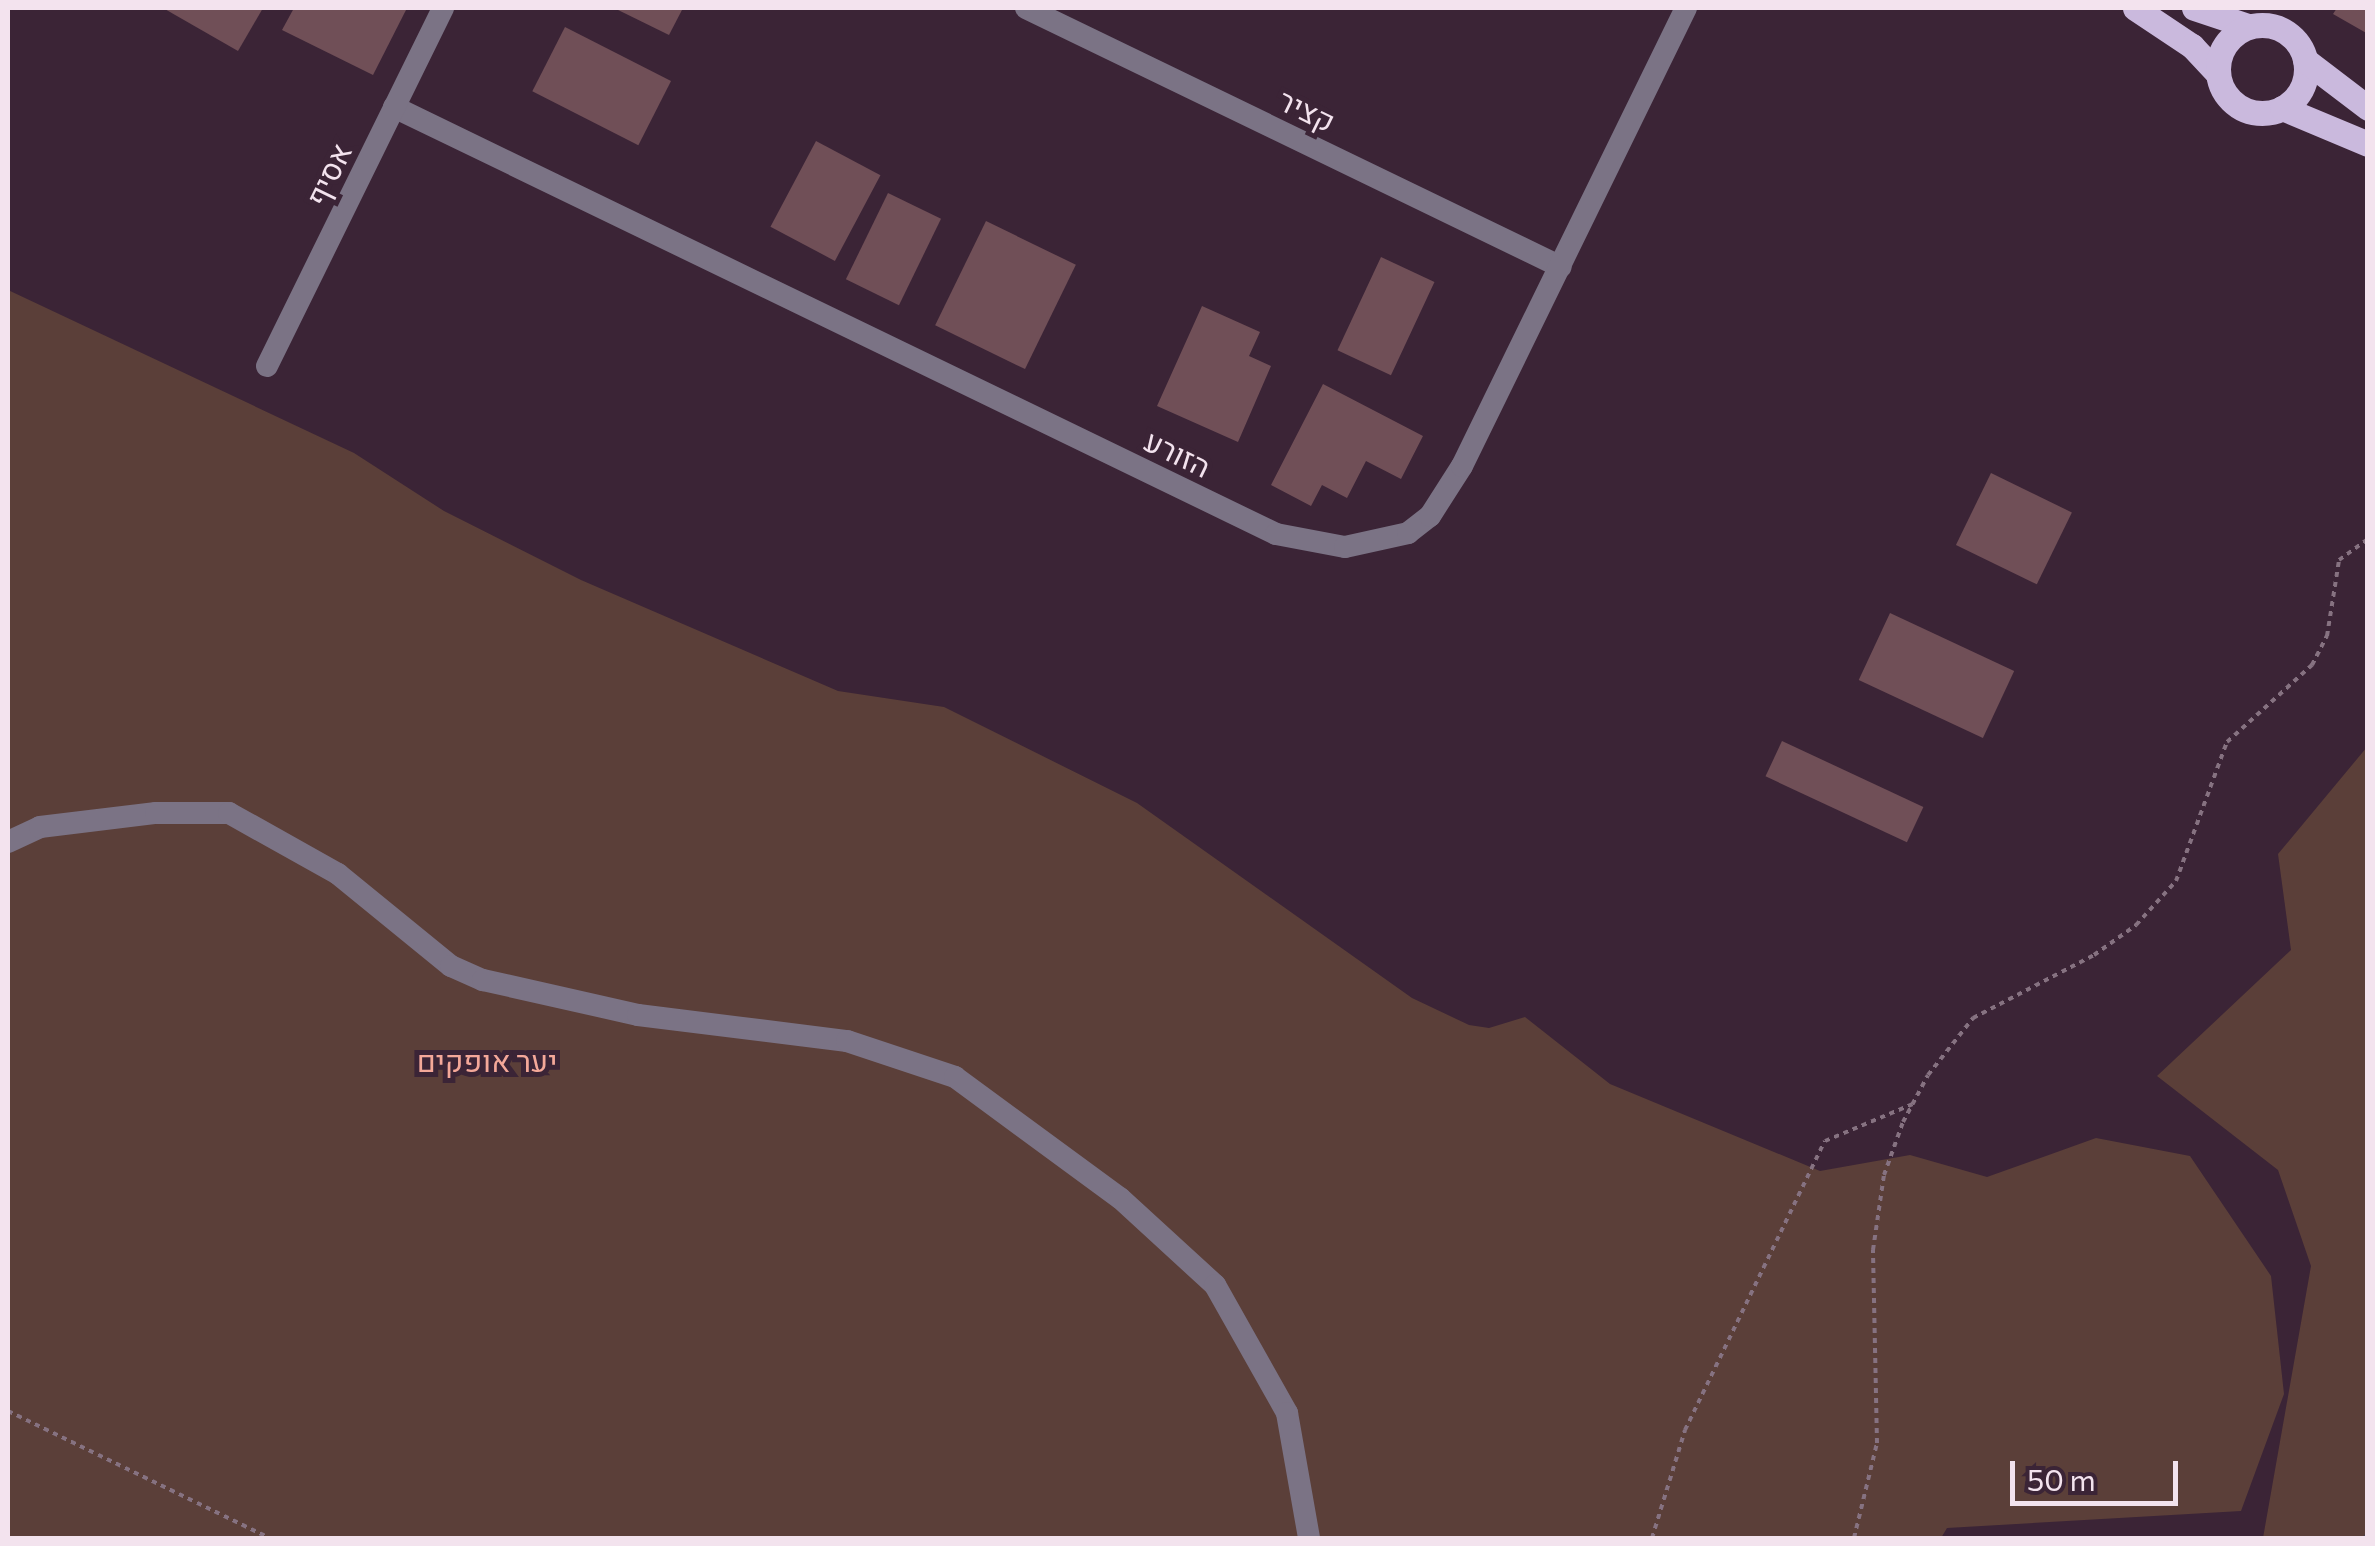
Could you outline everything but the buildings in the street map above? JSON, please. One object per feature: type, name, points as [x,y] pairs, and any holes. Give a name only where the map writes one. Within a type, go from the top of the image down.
[{"type":"main road","points":[[2135,8],[2192,46],[2241,108],[2282,108],[2368,144]]},
{"type":"main road","points":[[2194,8],[2248,26],[2263,24],[2291,35],[2305,60],[2368,108]]},
{"type":"main road","points":[[2217,73],[2224,44],[2248,26]]},
{"type":"main road","points":[[2282,108],[2302,88],[2305,60]]},
{"type":"street","name":"אסיף","points":[[267,366],[443,8]]},
{"type":"street","name":"קציר","points":[[1026,8],[1560,267]]},
{"type":"street","name":"הזורע","points":[[394,107],[1276,534],[1314,544],[1380,542],[1430,516],[1462,466],[1686,8]]},
{"type":"street","points":[[8,842],[40,827],[156,813],[229,813],[338,874],[451,966],[484,980],[638,1015],[847,1041],[955,1077],[1120,1198],[1216,1285],[1287,1414],[1310,1538]]},
{"type":"path","points":[[1854,1538],[1877,1442],[1873,1250],[1884,1175],[1913,1104],[1973,1018],[2094,955],[2136,926],[2176,881],[2227,742],[2312,665],[2327,636],[2339,560],[2368,539]]},
{"type":"path","points":[[1652,1538],[1685,1430],[1824,1141],[1913,1104]]},
{"type":"path","points":[[8,1411],[270,1538]]},
{"type":"green space","name":"יער אופקים","points":[[8,290],[354,453],[444,511],[581,580],[838,691],[944,707],[1137,803],[1412,998],[1469,1025],[1489,1028],[1525,1017],[1610,1084],[1820,1171],[1910,1155],[1987,1177],[2096,1138],[2190,1156],[2271,1276],[2284,1394],[2241,1511],[1947,1528],[1941,1538],[8,1538]]},
{"type":"green space","points":[[2367,747],[2367,1538],[2263,1538],[2311,1266],[2278,1170],[2157,1076],[2291,950],[2278,854]]}]
